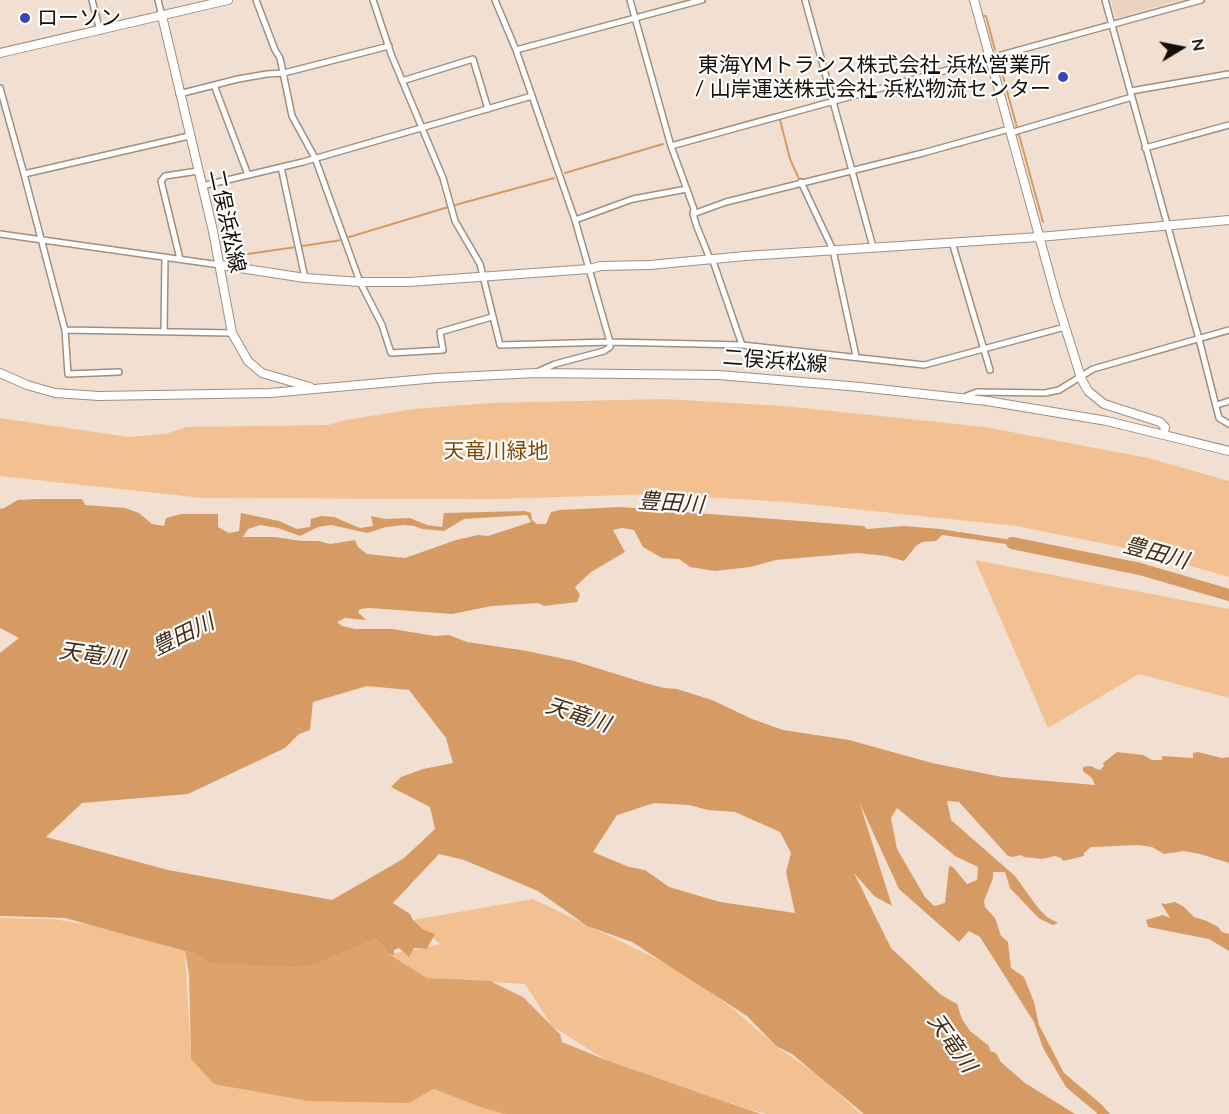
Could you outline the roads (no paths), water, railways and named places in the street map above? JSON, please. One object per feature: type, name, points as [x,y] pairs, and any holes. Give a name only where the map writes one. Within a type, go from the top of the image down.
[{"type":"main road","points":[[0,53],[228,0]]},
{"type":"main road","points":[[974,0],[1014,131],[1039,237],[1081,378],[1088,391],[1104,404],[1160,422],[1165,428],[1164,434]]},
{"type":"main road","name":"二俣浜松線","points":[[162,16],[220,265],[232,333],[248,361],[262,373],[313,388]]},
{"type":"main road","points":[[220,265],[305,278],[360,282],[410,282],[589,269],[601,266],[650,265],[873,247],[1039,237],[1229,220]]},
{"type":"main road","name":"二俣浜松線","points":[[0,374],[55,393],[99,396],[270,393],[436,378],[536,373],[719,375],[837,384],[1046,410],[1164,434],[1229,451]]},
{"type":"street","points":[[92,0],[100,31]]},
{"type":"street","points":[[158,0],[162,16]]},
{"type":"street","points":[[256,0],[280,58],[292,116],[315,158],[360,282],[382,325],[391,353],[443,350],[441,332],[492,317]]},
{"type":"street","points":[[373,0],[402,81],[443,178],[455,221],[480,264],[500,345],[609,342],[742,345],[924,365],[1065,327]]},
{"type":"street","points":[[495,0],[516,50],[575,220],[610,347],[604,351],[555,364],[536,373]]},
{"type":"street","points":[[630,0],[670,146],[742,345]]},
{"type":"street","points":[[516,50],[702,0]]},
{"type":"street","points":[[805,0],[873,247]]},
{"type":"street","points":[[1105,0],[1219,418],[1229,423]]},
{"type":"street","points":[[670,146],[1201,0]]},
{"type":"street","points":[[179,94],[267,74],[284,74],[389,46]]},
{"type":"street","points":[[402,81],[473,59],[488,108]]},
{"type":"street","points":[[693,214],[726,202],[801,182],[1014,131],[1131,94],[1229,74]]},
{"type":"street","points":[[214,85],[248,175]]},
{"type":"street","points":[[0,88],[65,330],[69,374],[119,372]]},
{"type":"street","points":[[202,186],[315,158],[532,96]]},
{"type":"street","points":[[1145,148],[1229,125]]},
{"type":"street","points":[[24,174],[189,136]]},
{"type":"street","points":[[281,167],[305,278]]},
{"type":"street","points":[[180,259],[161,181],[165,176],[198,171]]},
{"type":"street","points":[[801,182],[832,250],[856,356]]},
{"type":"street","points":[[575,220],[633,200],[687,189]]},
{"type":"street","points":[[0,234],[220,265]]},
{"type":"street","points":[[952,242],[990,370]]},
{"type":"street","points":[[164,331],[165,257]]},
{"type":"street","points":[[65,330],[232,333]]},
{"type":"street","points":[[962,398],[972,393],[982,392],[1045,393],[1067,387],[1093,369],[1229,330]]},
{"type":"street","points":[[1217,405],[1229,401]]},
{"type":"water","name":"天竜川","points":[[82,499],[85,505],[125,508],[139,513],[152,524],[164,526],[166,518],[181,514],[218,514],[218,527],[229,533],[239,531],[241,513],[279,521],[297,529],[310,527],[311,519],[321,516],[334,517],[360,528],[373,526],[371,516],[385,519],[410,518],[427,525],[442,527],[444,513],[525,511],[531,513],[532,520],[537,524],[546,524],[551,512],[620,507],[864,526],[867,529],[904,526],[940,529],[1025,542],[1027,547],[942,535],[936,541],[922,542],[916,546],[904,561],[886,556],[858,553],[776,560],[750,567],[715,571],[690,567],[679,559],[662,558],[643,547],[634,530],[622,528],[613,530],[625,552],[591,572],[575,587],[580,595],[577,602],[544,606],[538,603],[492,606],[452,614],[369,608],[360,609],[358,612],[366,620],[345,618],[337,622],[342,626],[355,629],[392,629],[435,636],[449,635],[467,642],[574,661],[645,683],[677,689],[712,700],[752,719],[783,730],[849,740],[932,763],[1002,777],[1095,785],[1092,778],[1083,771],[1083,767],[1090,766],[1100,770],[1104,766],[1103,763],[1117,752],[1143,755],[1152,760],[1162,760],[1162,756],[1193,758],[1193,753],[1198,752],[1222,758],[1229,757],[1229,863],[1184,851],[1164,854],[1152,847],[1138,845],[1091,847],[1084,853],[1084,856],[1063,861],[1055,856],[1042,859],[1021,855],[1008,856],[959,802],[947,801],[951,820],[1015,876],[1038,908],[1058,923],[1053,925],[1040,919],[1010,888],[1005,872],[993,872],[984,901],[985,907],[995,918],[1001,936],[1008,942],[1011,968],[1024,977],[1034,1002],[1039,1025],[1064,1073],[1110,1114],[1098,1114],[1066,1087],[1043,1048],[1034,1022],[980,937],[969,931],[959,942],[899,889],[860,804],[892,906],[874,896],[854,873],[891,948],[941,995],[957,1004],[962,1019],[970,1031],[989,1046],[990,1051],[996,1053],[1001,1062],[1025,1083],[1075,1114],[864,1114],[792,1054],[776,1046],[747,1016],[632,942],[587,926],[538,891],[464,860],[439,854],[393,903],[410,914],[424,930],[435,934],[427,949],[414,948],[409,957],[399,948],[394,950],[394,955],[389,954],[376,938],[314,964],[296,967],[212,963],[196,954],[65,918],[0,916],[0,653],[19,638],[0,628],[0,508],[18,500]],"holes":[[[527,515],[531,522],[488,536],[478,535],[456,540],[405,558],[367,554],[358,547],[355,540],[330,544],[275,537],[243,537],[248,529],[260,525],[278,528],[300,536],[318,527],[331,525],[367,533],[386,527],[404,525],[444,531],[464,519]],[[367,686],[409,690],[446,738],[453,763],[423,769],[401,777],[391,787],[430,807],[435,829],[403,859],[332,900],[168,870],[46,837],[82,803],[188,794],[285,748],[299,734],[310,730],[313,702]],[[654,803],[689,805],[708,810],[735,812],[780,832],[791,853],[786,872],[795,913],[720,902],[669,887],[645,870],[629,867],[593,852],[617,815]],[[897,808],[955,856],[978,867],[977,880],[967,884],[953,867],[949,866],[945,903],[934,906],[925,897],[897,849],[891,818]]]},
{"type":"water","points":[[1175,902],[1194,917],[1207,921],[1222,932],[1229,934],[1229,951],[1209,939],[1148,927],[1146,920],[1163,915],[1170,918],[1161,903]]},
{"type":"waterway","points":[[982,16],[986,16],[995,50]]},
{"type":"waterway","points":[[999,62],[1043,222]]},
{"type":"waterway","points":[[674,142],[775,114]]},
{"type":"waterway","points":[[780,120],[790,159],[799,179]]},
{"type":"waterway","points":[[565,173],[663,144]]},
{"type":"waterway","points":[[951,148],[963,145]]},
{"type":"waterway","points":[[346,238],[554,178]]},
{"type":"waterway","points":[[302,246],[342,240]]},
{"type":"waterway","points":[[227,257],[296,247]]},
{"type":"waterway","name":"豊田川","points":[[1012,543],[1140,569],[1229,595]]},
{"type":"place","name":"ローソン","points":[[25,18]]},
{"type":"place","name":"東海YMトランス株式会社 浜松営業所 / 山岸運送株式会社 浜松物流センター","points":[[1063,77]]},
{"type":"park label","name":"天竜川緑地","points":[[496,451]]}]
